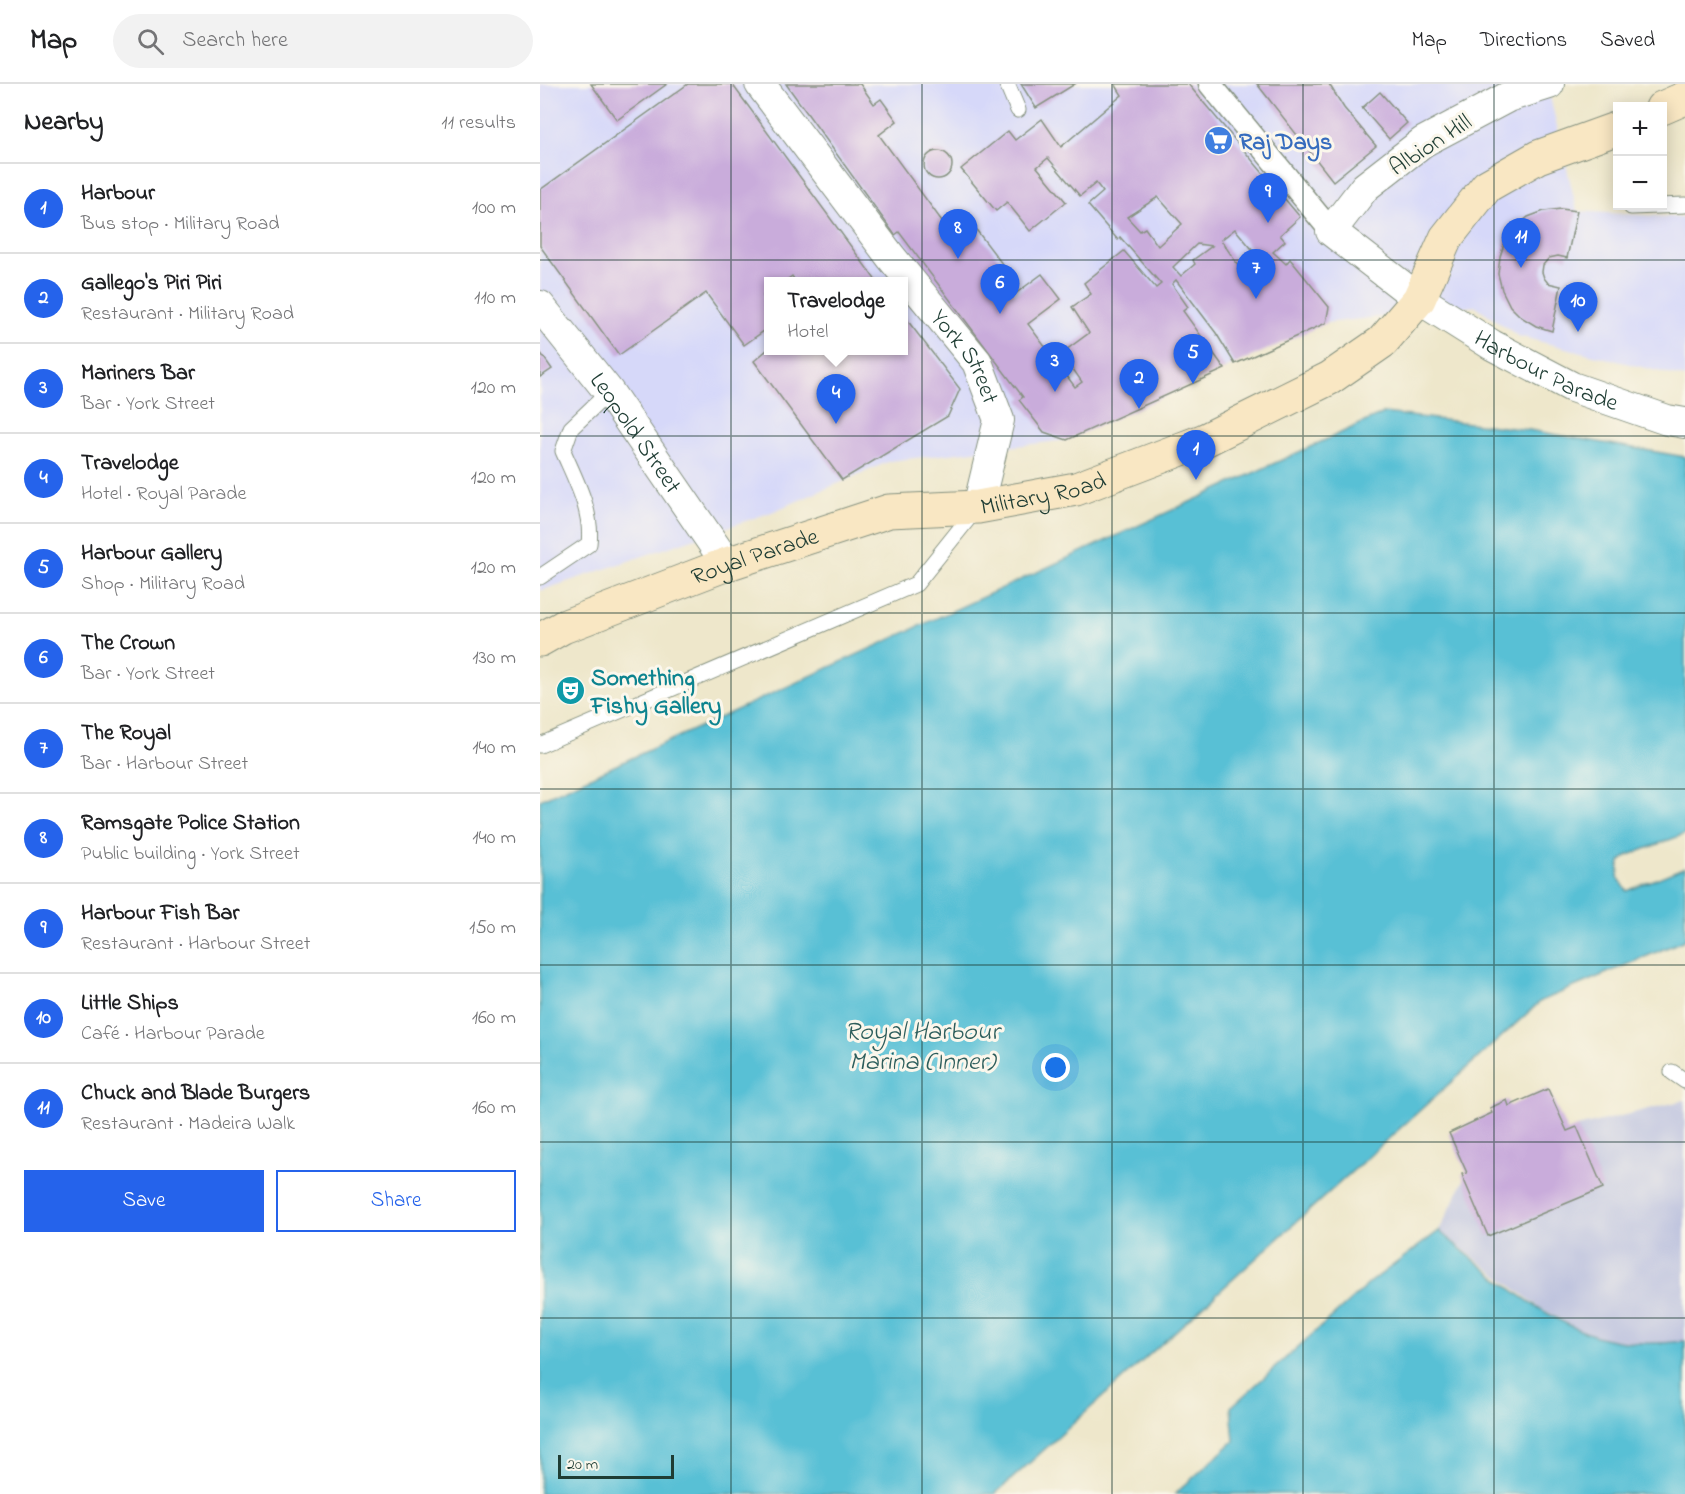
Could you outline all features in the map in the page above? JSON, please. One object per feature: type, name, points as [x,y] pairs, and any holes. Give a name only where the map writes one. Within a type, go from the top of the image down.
[{"type":"main road","points":[[1667,106],[1685,98]]},
{"type":"main road","name":"Military Road","points":[[978,507],[1076,489],[1205,440],[1330,378],[1382,342],[1419,299],[1446,238],[1487,186],[1538,157],[1613,129]]},
{"type":"main road","name":"Royal Parade","points":[[540,640],[563,627],[727,564],[889,510],[978,507]]},
{"type":"street","name":"York Street","points":[[760,84],[891,256],[977,362],[999,420],[978,507]]},
{"type":"street","points":[[1210,84],[1331,231]]},
{"type":"street","name":"Albion Hill","points":[[1331,231],[1365,187],[1423,142],[1508,97],[1549,84]]},
{"type":"street","name":"Harbour Parade","points":[[1331,231],[1419,299],[1492,345],[1572,387],[1667,420],[1685,423]]},
{"type":"street","name":"Leopold Street","points":[[540,306],[609,392],[727,564]]},
{"type":"lane","points":[[1007,84],[1018,110]]},
{"type":"lane","points":[[1667,206],[1685,205]]},
{"type":"lane","points":[[540,577],[589,544],[591,527],[581,494],[563,451],[571,428],[609,392]]},
{"type":"lane","name":"Military Road","points":[[540,745],[916,584],[978,507]]},
{"type":"lane","points":[[1672,1072],[1685,1081]]},
{"type":"shaded area","points":[[540,84],[1547,84],[1577,211],[1685,218],[1685,378],[1518,336],[1476,306],[1326,323],[1067,440],[890,461],[772,512],[540,591]]},
{"type":"shaded area","points":[[1685,1100],[1685,1341],[1657,1345],[1604,1339],[1577,1329],[1539,1307],[1439,1231],[1464,1180],[1577,1127]]},
{"type":"water","name":"Royal Harbour Marina (Inner)","points":[[1384,413],[1529,430],[1685,457],[1685,834],[1629,855],[1620,862],[1618,877],[1627,891],[1685,867],[1685,940],[1541,1001],[995,1494],[540,1494],[540,800]]},
{"type":"water","points":[[1439,1231],[1538,1308],[1582,1331],[1603,1338],[1633,1343],[1685,1341],[1685,1494],[1175,1494],[1234,1441],[1231,1407],[1372,1281]]},
{"type":"building","points":[[591,84],[667,84],[617,120]]},
{"type":"building","points":[[688,84],[732,84],[873,277],[764,277],[764,331],[744,345],[706,293],[619,355],[540,246],[540,190]]},
{"type":"building","points":[[786,84],[860,84],[874,104],[881,99],[897,121],[879,135],[947,228],[965,215],[1003,265],[996,270],[1015,294],[1042,274],[1061,299],[1028,324],[1075,387],[1082,382],[1062,353],[1089,333],[1072,307],[1091,294],[1084,283],[1124,251],[1156,288],[1161,284],[1088,205],[1103,192],[1096,183],[1080,196],[1048,158],[1037,167],[1066,202],[1030,231],[1007,202],[996,211],[961,169],[1008,131],[1015,140],[1042,119],[1061,147],[1122,95],[1115,84],[1188,84],[1300,217],[1280,235],[1285,241],[1273,252],[1286,264],[1290,259],[1329,307],[1326,323],[1235,364],[1216,333],[1176,280],[1172,284],[1188,307],[1183,311],[1225,369],[1067,440],[1044,432],[1019,400],[1023,397],[899,232],[895,235]],"holes":[[[1158,197],[1182,224],[1158,246],[1145,228],[1140,231],[1127,217]],[[1235,229],[1257,255],[1240,268],[1221,240]],[[1197,244],[1212,246],[1193,260],[1195,264],[1181,276],[1173,267]]]},
{"type":"building","points":[[1021,84],[1075,84],[1036,108]]},
{"type":"building","points":[[1257,84],[1329,84],[1344,108],[1376,146],[1333,181]]},
{"type":"building","points":[[1380,92],[1407,123],[1389,139],[1362,108]]},
{"type":"building","points":[[938,151],[948,155],[952,165],[948,175],[938,179],[928,175],[924,165],[928,155]]},
{"type":"building","points":[[1561,209],[1577,211],[1567,258],[1558,256],[1549,258],[1543,265],[1542,272],[1548,283],[1561,286],[1552,331],[1536,326],[1521,317],[1510,306],[1502,290],[1498,274],[1505,241],[1515,228],[1528,217],[1544,211]]},
{"type":"building","points":[[908,321],[960,389],[948,416],[842,480],[754,361],[764,353],[764,355],[908,355]]},
{"type":"building","points":[[540,352],[552,369],[540,377]]},
{"type":"building","points":[[1548,1089],[1567,1131],[1577,1127],[1603,1188],[1488,1236],[1462,1174],[1467,1173],[1449,1133],[1492,1113],[1490,1108],[1507,1100],[1509,1106]]},
{"type":"place","name":"Raj Days","points":[[1218,141]]},
{"type":"place","name":"Harbour Fish Bar","points":[[1268,223]]},
{"type":"place","name":"Ramsgate Police Station","points":[[958,259]]},
{"type":"place","name":"Chuck and Blade Burgers","points":[[1521,268]]},
{"type":"place","name":"The Royal","points":[[1256,299]]},
{"type":"place","name":"The Crown","points":[[1000,314]]},
{"type":"place","name":"Little Ships","points":[[1578,332]]},
{"type":"place","name":"Harbour Gallery","points":[[1193,384]]},
{"type":"place","name":"Mariners Bar","points":[[1055,392]]},
{"type":"place","name":"Gallego's Piri Piri","points":[[1139,409]]},
{"type":"place","name":"Travelodge","points":[[836,424]]},
{"type":"place","name":"Harbour","points":[[1196,480]]},
{"type":"place","name":"Something Fishy Gallery","points":[[570,691]]}]
